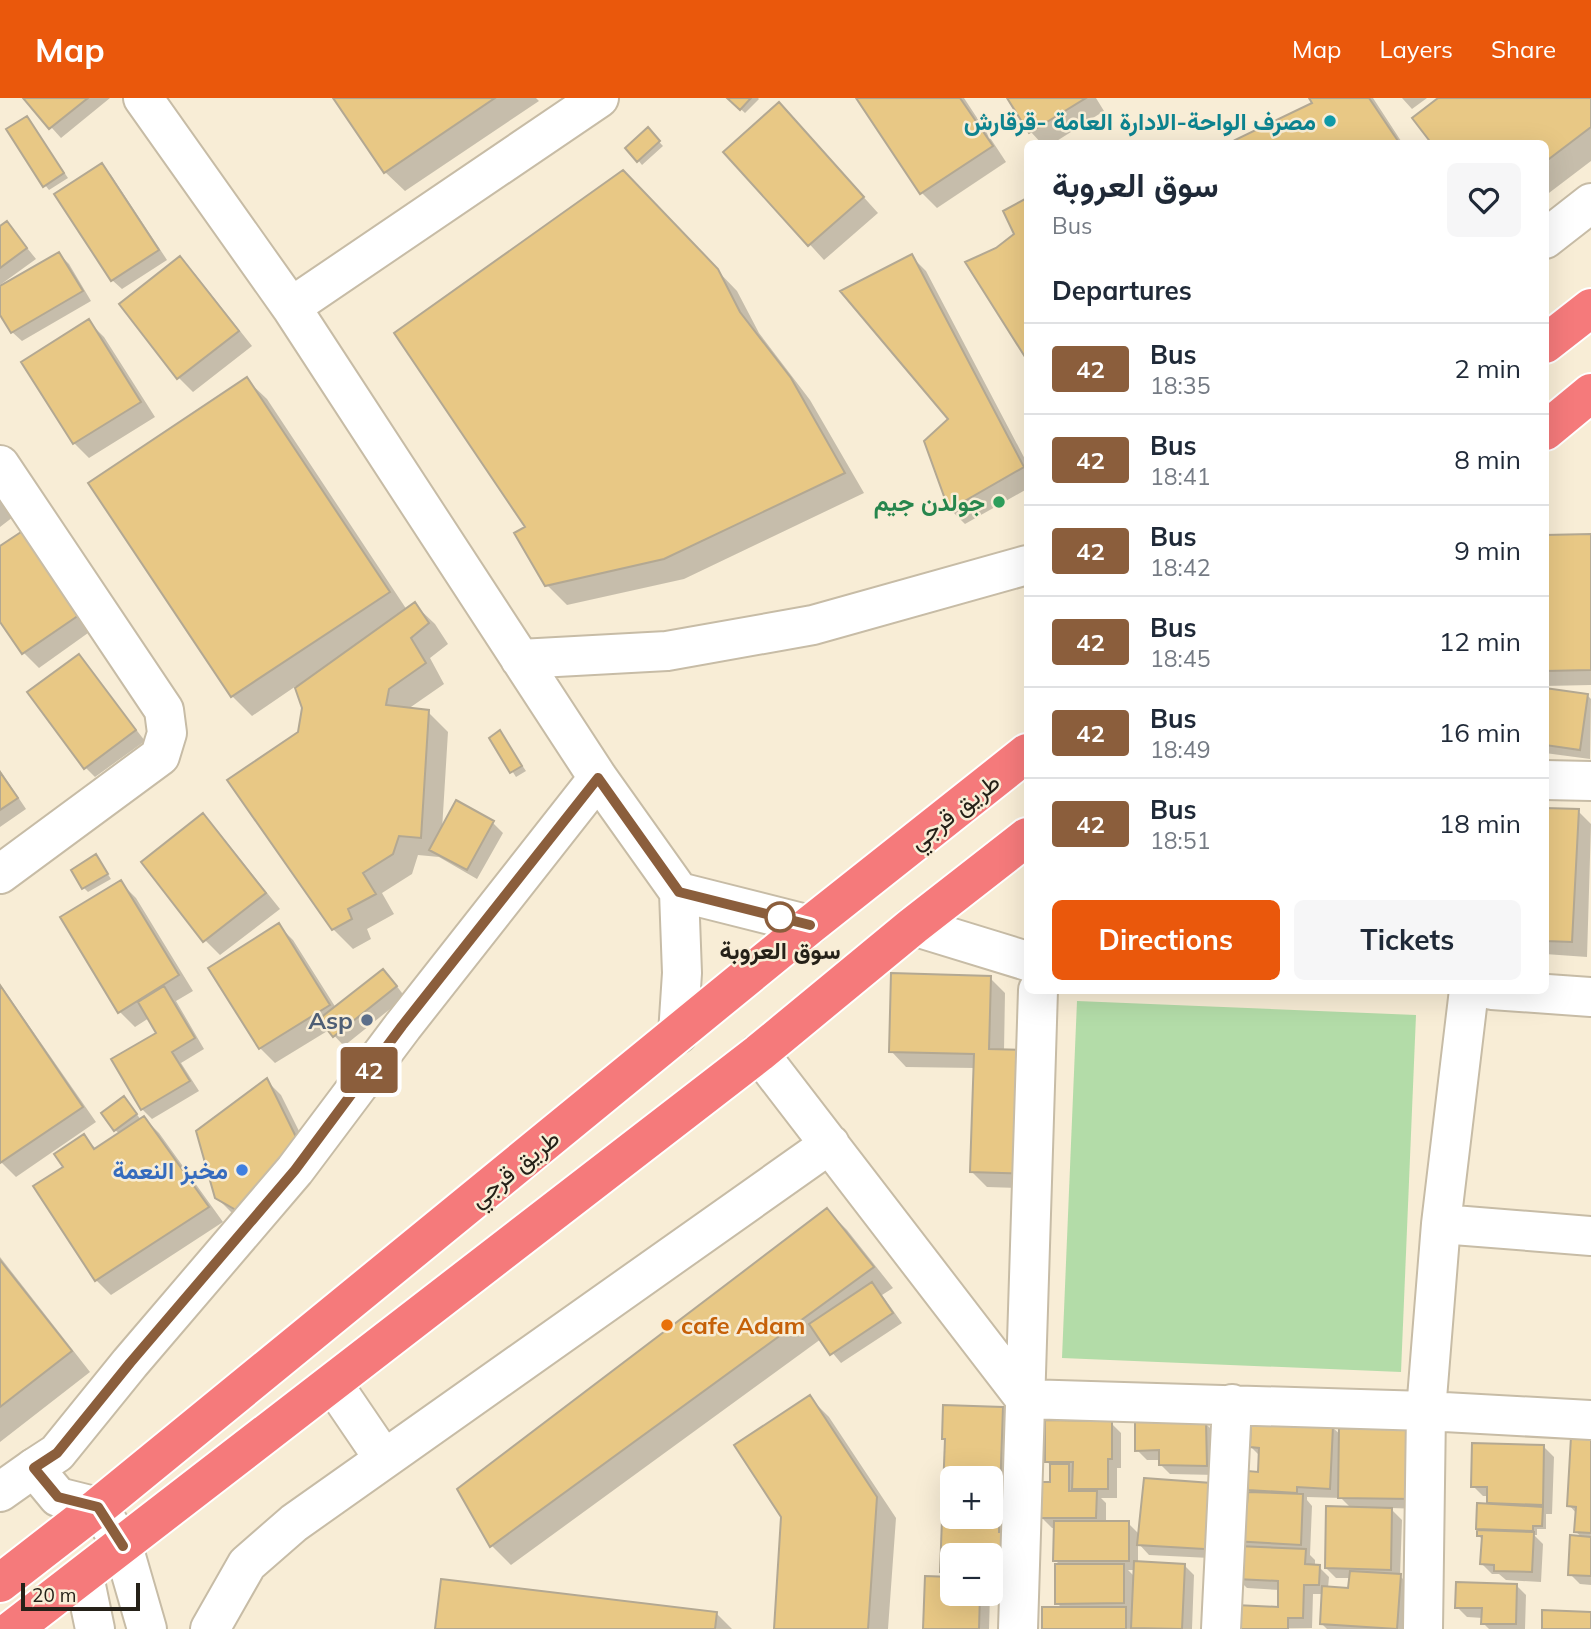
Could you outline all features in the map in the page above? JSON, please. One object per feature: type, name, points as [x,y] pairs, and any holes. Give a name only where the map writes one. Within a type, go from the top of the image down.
[{"type":"highway","points":[[1549,341],[1591,307]]},
{"type":"highway","points":[[1549,428],[1591,393]]},
{"type":"highway","name":"طريق قرجي","points":[[0,1583],[98,1507],[810,925],[1024,755]]},
{"type":"highway","points":[[13,1629],[759,1053],[913,926],[1024,839]]},
{"type":"street","points":[[144,98],[292,307],[598,778],[679,892],[682,973],[678,1034]]},
{"type":"street","points":[[292,307],[599,98]]},
{"type":"street","points":[[1549,237],[1591,204]]},
{"type":"street","points":[[0,465],[164,710],[167,733],[160,756],[0,874]]},
{"type":"street","points":[[520,659],[667,651],[813,625],[1024,566]]},
{"type":"street","points":[[0,1492],[57,1453],[295,1170],[402,1026],[598,778]]},
{"type":"street","points":[[1549,780],[1591,781]]},
{"type":"street","points":[[679,892],[810,925]]},
{"type":"street","points":[[913,926],[1024,960]]},
{"type":"street","points":[[1018,1629],[1038,994]]},
{"type":"street","points":[[1423,1629],[1426,1410],[1441,1224],[1469,994]]},
{"type":"street","points":[[1549,994],[1591,997]]},
{"type":"street","points":[[759,1053],[1025,1399]]},
{"type":"street","points":[[210,1629],[247,1564],[294,1523],[831,1144]]},
{"type":"street","points":[[1441,1224],[1591,1236]]},
{"type":"street","points":[[332,1384],[384,1459]]},
{"type":"street","points":[[1025,1399],[1426,1410],[1591,1420]]},
{"type":"street","points":[[1221,1629],[1232,1404]]},
{"type":"street","points":[[34,1468],[58,1497],[98,1507],[123,1546],[147,1629]]},
{"type":"street","points":[[58,1497],[59,1538],[84,1576],[95,1629]]},
{"type":"green space","points":[[1077,1001],[1416,1015],[1401,1372],[1062,1358]]},
{"type":"building","points":[[23,98],[88,98],[49,129]]},
{"type":"building","points":[[333,98],[495,98],[384,173]]},
{"type":"building","points":[[727,98],[751,98],[740,110]]},
{"type":"building","points":[[856,98],[960,98],[993,146],[920,194]]},
{"type":"building","points":[[1007,98],[1086,98],[1029,133]]},
{"type":"building","name":"مصرف الواحة-الادارة العامة -قرقارش","points":[[1309,98],[1369,98],[1397,140],[1235,140],[1312,103]]},
{"type":"building","points":[[1438,98],[1591,98],[1591,127],[1549,159],[1549,140],[1429,140],[1412,118]]},
{"type":"building","points":[[779,102],[864,197],[808,246],[723,152]]},
{"type":"building","points":[[27,116],[64,173],[43,187],[6,129]]},
{"type":"building","points":[[648,127],[660,141],[637,162],[625,148]]},
{"type":"building","points":[[102,163],[159,250],[111,281],[54,194]]},
{"type":"building","points":[[623,170],[718,269],[740,312],[791,378],[845,473],[664,559],[545,586],[514,533],[525,527],[394,333]]},
{"type":"building","name":"مصرف الواحة-الادارة العامة -قرقارش","points":[[1024,200],[1024,355],[965,262],[996,248],[1014,234],[1003,211]]},
{"type":"building","points":[[7,221],[27,248],[0,268],[0,226]]},
{"type":"building","points":[[59,252],[83,291],[11,333],[0,315],[0,286]]},
{"type":"building","points":[[912,254],[1024,467],[949,510],[924,441],[948,419],[840,291]]},
{"type":"building","points":[[180,256],[239,331],[177,379],[119,304]]},
{"type":"building","points":[[89,319],[141,402],[73,444],[21,362]]},
{"type":"building","points":[[247,377],[390,592],[231,697],[88,483]]},
{"type":"building","points":[[24,530],[82,613],[22,654],[0,622],[0,546]]},
{"type":"building","points":[[1591,534],[1591,670],[1549,671],[1549,535]]},
{"type":"building","points":[[415,602],[429,623],[411,638],[426,663],[389,689],[386,705],[429,710],[421,838],[399,836],[393,854],[363,873],[376,894],[348,909],[352,919],[332,930],[227,780],[298,732],[302,708],[295,688]]},
{"type":"building","points":[[79,654],[136,730],[84,769],[27,692]]},
{"type":"building","points":[[1549,689],[1588,694],[1580,750],[1549,746]]},
{"type":"building","points":[[500,730],[522,766],[510,773],[489,738]]},
{"type":"building","points":[[0,772],[18,798],[0,810]]},
{"type":"building","points":[[456,800],[494,821],[467,870],[429,850]]},
{"type":"building","points":[[1549,808],[1579,809],[1572,942],[1549,941]]},
{"type":"building","points":[[203,813],[266,893],[203,942],[141,862]]},
{"type":"building","points":[[96,854],[108,874],[82,889],[71,870]]},
{"type":"building","points":[[121,880],[179,975],[118,1013],[60,917]]},
{"type":"building","points":[[279,923],[330,1005],[259,1049],[208,968]]},
{"type":"building","points":[[383,969],[397,986],[333,1037],[319,1019]]},
{"type":"building","points":[[891,973],[991,976],[989,1049],[1034,1050],[1030,1174],[970,1172],[974,1054],[889,1052]]},
{"type":"building","points":[[0,985],[83,1107],[0,1163]]},
{"type":"building","points":[[164,986],[195,1038],[172,1052],[190,1081],[141,1110],[111,1059],[156,1033],[138,1002]]},
{"type":"building","name":"مخبز النعمة","points":[[267,1078],[299,1143],[243,1214],[215,1198],[196,1131]]},
{"type":"building","points":[[124,1096],[137,1114],[114,1131],[101,1113]]},
{"type":"building","points":[[144,1116],[209,1207],[95,1281],[33,1186],[63,1167],[54,1154],[84,1134],[94,1149]]},
{"type":"building","points":[[827,1208],[874,1267],[490,1547],[457,1489]]},
{"type":"building","points":[[0,1260],[72,1351],[0,1407]]},
{"type":"building","points":[[872,1282],[893,1313],[830,1355],[809,1324]]},
{"type":"building","points":[[810,1395],[877,1497],[868,1629],[774,1629],[781,1517],[734,1445]]},
{"type":"building","points":[[943,1405],[1003,1407],[1001,1466],[944,1466],[945,1439],[942,1439]]},
{"type":"building","points":[[1045,1420],[1112,1421],[1112,1459],[1108,1459],[1108,1489],[1072,1489],[1073,1462],[1045,1462]]},
{"type":"building","points":[[1135,1420],[1206,1422],[1207,1466],[1159,1465],[1159,1450],[1135,1451]]},
{"type":"building","points":[[1251,1422],[1333,1426],[1330,1489],[1297,1487],[1297,1493],[1248,1490],[1248,1471],[1258,1472],[1259,1448],[1250,1447]]},
{"type":"building","points":[[1339,1428],[1413,1429],[1413,1499],[1338,1498]]},
{"type":"building","points":[[1571,1437],[1591,1439],[1591,1533],[1574,1532],[1576,1507],[1567,1506]]},
{"type":"building","points":[[1472,1443],[1544,1445],[1543,1505],[1487,1503],[1487,1487],[1471,1487]]},
{"type":"building","points":[[1050,1464],[1069,1464],[1069,1491],[1097,1491],[1096,1518],[1040,1518],[1040,1482],[1050,1482]]},
{"type":"building","points":[[1144,1478],[1225,1484],[1221,1550],[1137,1545]]},
{"type":"building","points":[[1248,1492],[1303,1494],[1301,1545],[1233,1541],[1235,1503],[1247,1504]]},
{"type":"building","points":[[1477,1503],[1543,1507],[1542,1526],[1533,1526],[1533,1531],[1476,1529]]},
{"type":"building","points":[[1326,1506],[1392,1508],[1391,1570],[1325,1568]]},
{"type":"building","points":[[1054,1521],[1129,1521],[1129,1561],[1053,1561]]},
{"type":"building","points":[[942,1529],[999,1529],[999,1532],[1010,1532],[1009,1575],[1003,1575],[1003,1543],[941,1543]]},
{"type":"building","points":[[1477,1530],[1534,1532],[1532,1572],[1494,1571],[1494,1565],[1480,1564],[1482,1536],[1477,1536]]},
{"type":"building","points":[[1570,1535],[1591,1537],[1591,1576],[1568,1575]]},
{"type":"building","points":[[1237,1546],[1306,1549],[1305,1564],[1320,1565],[1319,1585],[1304,1585],[1303,1618],[1288,1618],[1288,1629],[1235,1629],[1236,1605],[1278,1607],[1278,1581],[1236,1579]]},
{"type":"building","points":[[1134,1561],[1185,1564],[1182,1629],[1131,1628]]},
{"type":"building","points":[[1055,1564],[1124,1564],[1124,1603],[1055,1604]]},
{"type":"building","points":[[1350,1571],[1401,1574],[1397,1629],[1320,1624],[1322,1586],[1348,1588]]},
{"type":"building","points":[[925,1576],[940,1577],[940,1606],[980,1606],[979,1629],[923,1629]]},
{"type":"building","points":[[441,1579],[717,1612],[715,1629],[435,1629]]},
{"type":"building","points":[[1456,1582],[1517,1584],[1516,1624],[1481,1624],[1482,1608],[1455,1608]]},
{"type":"building","points":[[1042,1607],[1126,1607],[1126,1629],[1042,1629]]},
{"type":"building","points":[[1542,1610],[1591,1612],[1591,1629],[1542,1629]]},
{"type":"bus line","name":"42","points":[[123,1546],[98,1507],[58,1497],[34,1468],[57,1453],[295,1170],[402,1026],[598,778],[679,892],[810,925]]},
{"type":"place","name":"مصرف الواحة-الادارة العامة -قرقارش","points":[[1330,121]]},
{"type":"place","name":"جولدن جيم","points":[[999,502]]},
{"type":"place","name":"سوق العروبة","points":[[780,917]]},
{"type":"place","name":"Asp","points":[[367,1020]]},
{"type":"place","name":"مخبز النعمة","points":[[242,1170]]},
{"type":"place","name":"cafe Adam","points":[[667,1325]]}]
